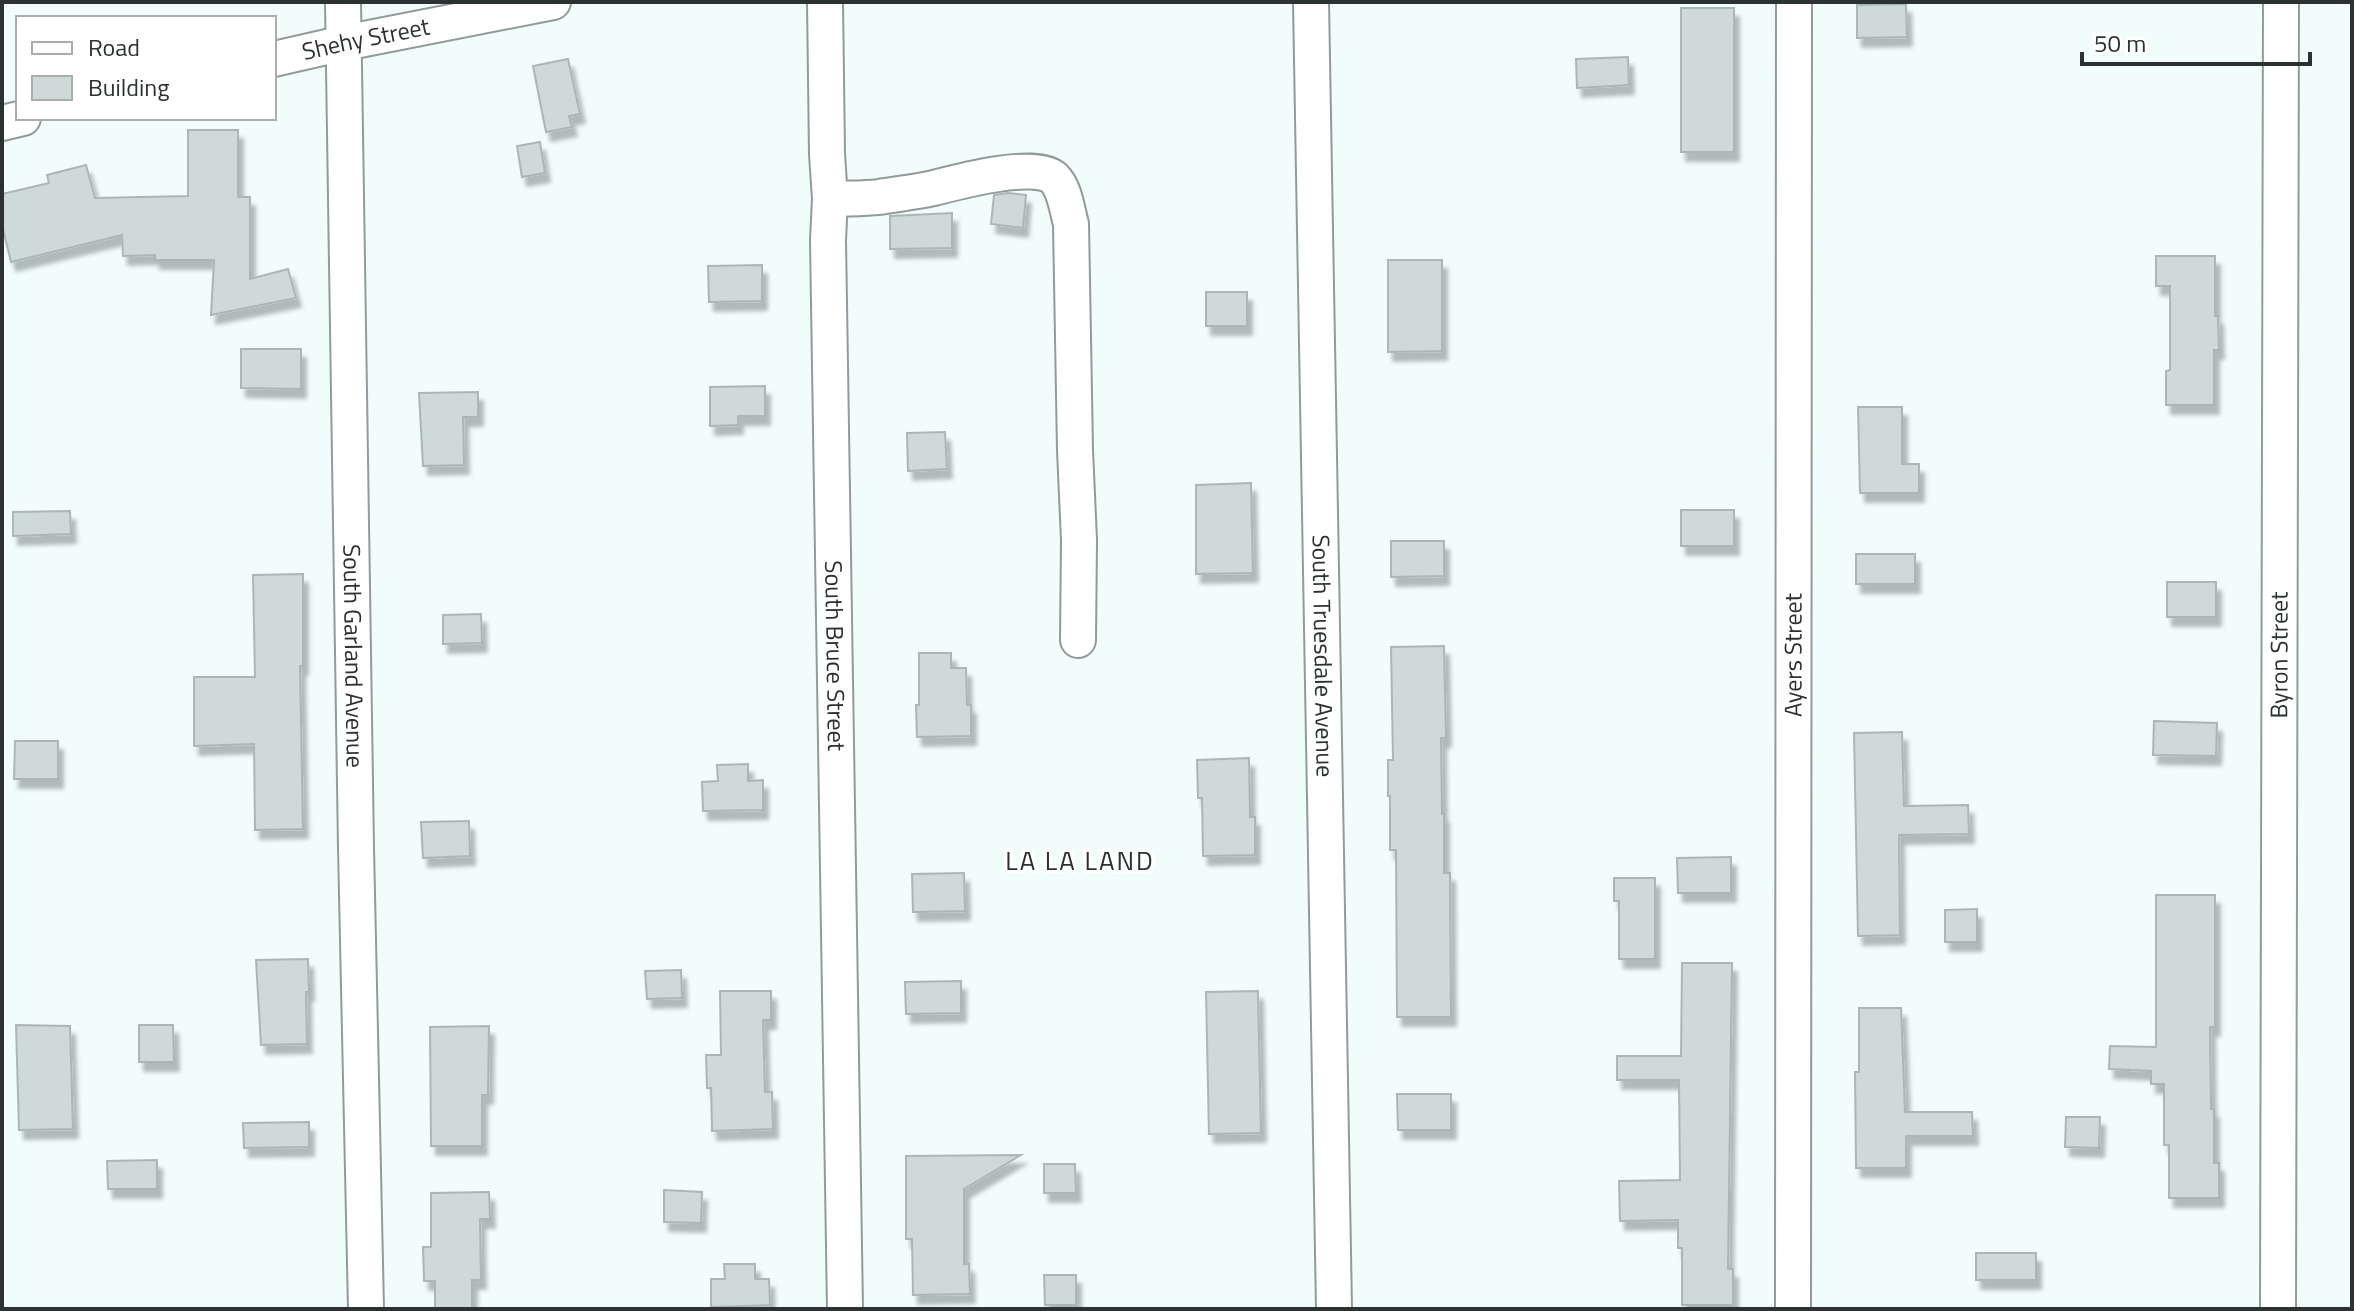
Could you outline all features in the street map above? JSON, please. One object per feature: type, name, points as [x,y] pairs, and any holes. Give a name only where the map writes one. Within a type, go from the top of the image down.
[{"type":"street","name":"South Garland Avenue","points":[[343,2],[366,1309]]},
{"type":"street","name":"Shehy Street","points":[[276,59],[553,2]]},
{"type":"street","name":"South Bruce Street","points":[[825,2],[845,1309]]},
{"type":"street","name":"South Truesdale Avenue","points":[[1311,2],[1334,1309]]},
{"type":"street","name":"Ayers Street","points":[[1793,1309],[1794,2]]},
{"type":"street","name":"Byron Street","points":[[2278,1309],[2281,2]]},
{"type":"street","points":[[830,199],[875,197],[975,177],[1013,173],[1039,173],[1053,178],[1062,193],[1071,224],[1079,540],[1078,640]]},
{"type":"building","points":[[1906,4],[1907,37],[1857,38],[1857,5]]},
{"type":"building","points":[[1681,8],[1734,8],[1734,152],[1681,152]]},
{"type":"building","points":[[1628,57],[1629,85],[1577,88],[1576,59]]},
{"type":"building","points":[[568,59],[580,114],[569,116],[572,127],[546,132],[533,66]]},
{"type":"building","points":[[188,130],[238,130],[238,197],[250,197],[250,279],[288,269],[296,298],[211,315],[214,260],[155,260],[155,255],[123,256],[122,235],[11,262],[2,225],[2,194],[49,183],[47,175],[86,165],[95,198],[188,196]]},
{"type":"building","points":[[540,142],[545,173],[522,177],[517,146]]},
{"type":"building","points":[[994,195],[1026,195],[1023,228],[991,224]]},
{"type":"building","points":[[952,213],[952,248],[890,249],[890,216]]},
{"type":"building","points":[[2156,256],[2215,256],[2215,316],[2218,316],[2219,350],[2214,350],[2214,405],[2166,405],[2166,371],[2170,370],[2170,286],[2156,286]]},
{"type":"building","points":[[1388,260],[1442,260],[1442,351],[1388,352]]},
{"type":"building","points":[[762,265],[762,301],[709,302],[708,266]]},
{"type":"building","points":[[1206,292],[1247,292],[1247,326],[1206,326]]},
{"type":"building","points":[[241,349],[301,349],[301,389],[241,388]]},
{"type":"building","points":[[765,386],[765,416],[738,416],[738,425],[710,426],[710,387]]},
{"type":"building","points":[[478,392],[478,417],[463,417],[464,465],[423,466],[419,393]]},
{"type":"building","points":[[1858,407],[1902,407],[1902,464],[1919,464],[1919,493],[1860,493]]},
{"type":"building","points":[[945,432],[947,469],[908,471],[907,433]]},
{"type":"building","points":[[1251,483],[1253,573],[1196,574],[1196,485]]},
{"type":"building","points":[[1681,510],[1734,510],[1734,546],[1681,546]]},
{"type":"building","points":[[70,511],[71,534],[13,536],[13,512]]},
{"type":"building","points":[[1391,541],[1444,541],[1444,576],[1391,577]]},
{"type":"building","points":[[1856,554],[1915,554],[1915,584],[1856,584]]},
{"type":"building","points":[[303,574],[303,666],[300,666],[303,829],[255,830],[254,744],[194,746],[194,677],[255,677],[253,575]]},
{"type":"building","points":[[2167,582],[2216,582],[2216,617],[2167,617]]},
{"type":"building","points":[[481,614],[482,643],[443,644],[443,615]]},
{"type":"building","points":[[1444,646],[1446,738],[1441,738],[1442,814],[1444,873],[1450,873],[1451,1017],[1397,1017],[1396,850],[1390,850],[1388,796],[1388,760],[1393,760],[1391,647]]},
{"type":"building","points":[[919,653],[951,653],[951,668],[966,668],[971,736],[917,737]]},
{"type":"building","points":[[2154,721],[2217,723],[2216,756],[2153,755]]},
{"type":"building","points":[[1902,732],[1904,806],[1968,805],[1969,834],[1899,835],[1900,935],[1858,936],[1854,733]]},
{"type":"building","points":[[15,741],[58,741],[58,779],[14,779]]},
{"type":"building","points":[[1249,758],[1250,817],[1255,817],[1255,855],[1203,856],[1202,798],[1198,798],[1197,760]]},
{"type":"building","points":[[748,764],[748,781],[763,780],[763,810],[703,811],[702,782],[718,781],[717,765]]},
{"type":"building","points":[[469,821],[470,856],[423,858],[421,822]]},
{"type":"building","points":[[1731,857],[1731,893],[1678,893],[1677,858]]},
{"type":"building","points":[[964,873],[965,911],[913,912],[912,874]]},
{"type":"building","points":[[1614,878],[1655,878],[1655,959],[1619,959],[1619,901],[1614,901]]},
{"type":"building","points":[[2156,895],[2215,895],[2215,1027],[2210,1027],[2211,1109],[2214,1109],[2214,1163],[2219,1163],[2219,1198],[2169,1198],[2169,1145],[2164,1145],[2164,1084],[2151,1084],[2151,1071],[2109,1069],[2110,1046],[2156,1047]]},
{"type":"building","points":[[1977,909],[1977,942],[1945,942],[1945,910]]},
{"type":"building","points":[[308,959],[307,1044],[261,1045],[256,960]]},
{"type":"building","points":[[1682,963],[1732,963],[1728,1269],[1733,1269],[1733,1305],[1682,1305],[1682,1248],[1678,1248],[1678,1220],[1620,1221],[1619,1181],[1680,1180],[1679,1080],[1617,1080],[1617,1056],[1681,1056]]},
{"type":"building","points":[[681,970],[682,998],[647,999],[645,971]]},
{"type":"building","points":[[961,981],[961,1013],[906,1014],[905,982]]},
{"type":"building","points":[[720,991],[771,991],[771,1020],[763,1020],[765,1092],[772,1092],[773,1129],[712,1131],[706,1055],[721,1055]]},
{"type":"building","points":[[1258,991],[1261,1133],[1209,1134],[1206,992]]},
{"type":"building","points":[[1859,1008],[1901,1008],[1905,1112],[1972,1112],[1973,1136],[1906,1136],[1906,1168],[1856,1168],[1855,1072],[1859,1072]]},
{"type":"building","points":[[16,1025],[70,1026],[73,1129],[19,1130]]},
{"type":"building","points":[[139,1025],[173,1025],[174,1062],[139,1062]]},
{"type":"building","points":[[489,1026],[488,1095],[482,1095],[482,1146],[431,1146],[430,1027]]},
{"type":"building","points":[[1397,1094],[1451,1094],[1451,1130],[1398,1130]]},
{"type":"building","points":[[2066,1117],[2100,1117],[2099,1148],[2065,1147]]},
{"type":"building","points":[[309,1122],[309,1147],[244,1148],[243,1123]]},
{"type":"building","points":[[1021,1155],[964,1189],[964,1264],[969,1264],[970,1294],[913,1295],[912,1239],[906,1239],[906,1156]]},
{"type":"building","points":[[157,1160],[157,1189],[108,1189],[107,1161]]},
{"type":"building","points":[[1044,1164],[1075,1164],[1076,1193],[1044,1193]]},
{"type":"building","points":[[664,1190],[702,1192],[701,1223],[664,1222]]},
{"type":"building","points":[[489,1192],[490,1219],[480,1219],[481,1280],[472,1280],[472,1309],[435,1309],[435,1281],[424,1281],[423,1247],[431,1247],[431,1193]]},
{"type":"building","points":[[1976,1253],[2036,1253],[2036,1280],[1976,1280]]},
{"type":"building","points":[[724,1264],[755,1264],[755,1279],[769,1279],[770,1305],[711,1307],[711,1279],[725,1279]]},
{"type":"building","points":[[1044,1275],[1076,1275],[1076,1305],[1045,1305]]},
{"type":"district","name":"LA LA LAND","points":[[1080,861]]}]
